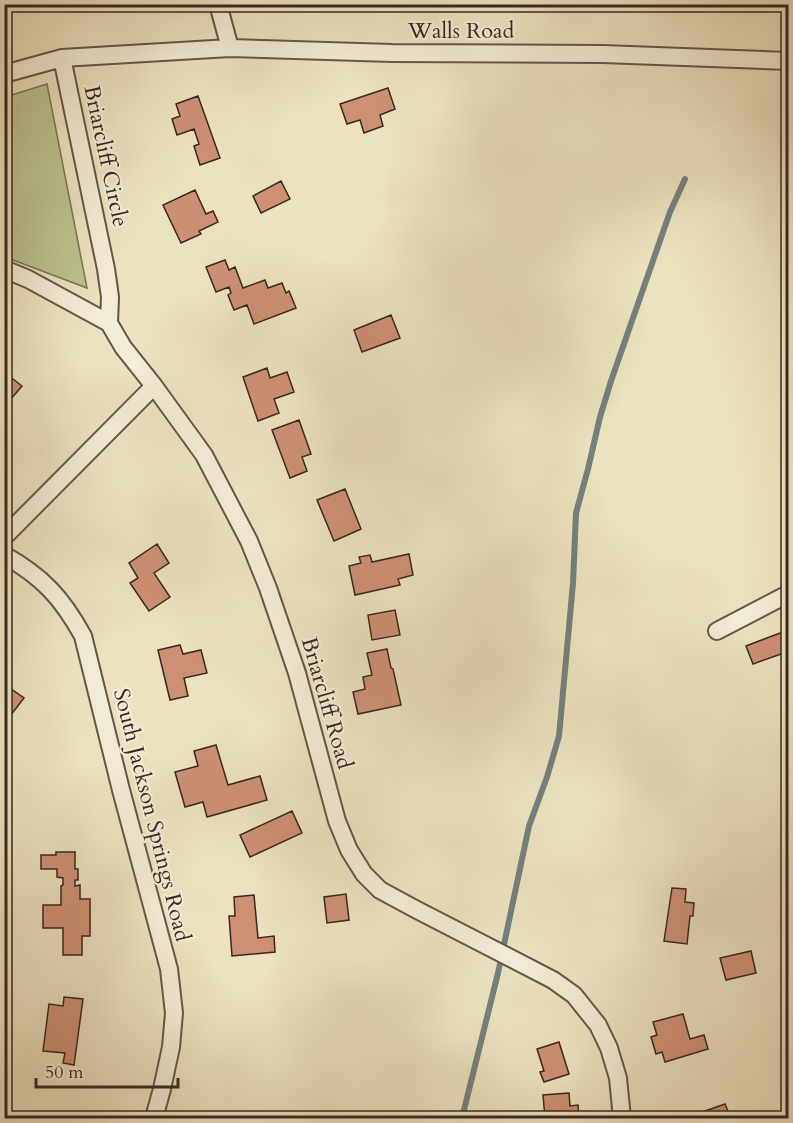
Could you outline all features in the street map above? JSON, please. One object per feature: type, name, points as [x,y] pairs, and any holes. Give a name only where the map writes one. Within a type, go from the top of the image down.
[{"type":"street","points":[[218,4],[230,48]]},
{"type":"street","name":"Walls Road","points":[[62,58],[230,48],[392,53],[603,54],[789,61]]},
{"type":"street","points":[[4,74],[62,58]]},
{"type":"street","name":"Briarcliff Circle","points":[[62,58],[106,268],[110,297],[110,323]]},
{"type":"street","points":[[4,269],[28,279],[110,323]]},
{"type":"street","name":"Briarcliff Road","points":[[110,323],[123,347],[204,455],[249,541],[297,673],[337,821],[349,850],[364,874],[380,890],[514,959],[552,980],[574,996],[598,1025],[609,1048],[618,1078],[622,1119]]},
{"type":"street","points":[[4,537],[154,386]]},
{"type":"street","name":"South Jackson Springs Road","points":[[4,555],[33,574],[57,595],[84,636],[121,790],[169,969],[174,1013],[171,1047],[154,1119]]},
{"type":"street","points":[[717,631],[789,594]]},
{"type":"green space","points":[[47,84],[87,288],[5,257],[5,97]]},
{"type":"building","points":[[388,88],[395,109],[380,115],[383,126],[364,133],[360,120],[347,124],[340,104]]},
{"type":"building","points":[[198,96],[220,158],[200,165],[194,146],[199,144],[194,129],[177,135],[172,119],[180,116],[176,104]]},
{"type":"building","points":[[281,181],[290,199],[261,213],[253,196]]},
{"type":"building","points":[[195,190],[206,214],[213,211],[218,222],[199,231],[201,234],[181,243],[163,205]]},
{"type":"building","points":[[225,260],[229,270],[235,267],[243,288],[265,280],[268,288],[282,283],[286,293],[289,291],[296,308],[254,324],[247,305],[234,310],[228,295],[231,293],[229,287],[216,292],[206,267]]},
{"type":"building","points":[[391,315],[400,338],[362,352],[354,330]]},
{"type":"building","points":[[267,368],[270,378],[287,372],[294,392],[274,399],[279,413],[258,421],[243,377]]},
{"type":"building","points":[[4,372],[22,386],[4,407]]},
{"type":"building","points":[[299,420],[311,454],[302,457],[307,471],[290,478],[272,430]]},
{"type":"building","points":[[345,489],[361,529],[334,541],[317,500]]},
{"type":"building","points":[[157,544],[169,563],[154,573],[170,597],[149,611],[130,583],[138,578],[129,563]]},
{"type":"building","points":[[409,554],[413,575],[398,579],[400,585],[355,595],[349,566],[361,563],[359,557],[370,555],[372,562]]},
{"type":"building","points":[[395,610],[400,635],[372,640],[368,615]]},
{"type":"building","points":[[788,630],[788,673],[781,654],[753,664],[746,646]]},
{"type":"building","points":[[180,645],[183,654],[201,650],[207,673],[184,678],[188,696],[170,700],[158,650]]},
{"type":"building","points":[[387,649],[401,705],[358,714],[353,692],[365,689],[363,677],[372,675],[367,653]]},
{"type":"building","points":[[4,684],[24,698],[4,724]]},
{"type":"building","points":[[216,745],[228,785],[260,776],[267,800],[207,817],[203,802],[185,807],[175,772],[198,766],[194,751]]},
{"type":"building","points":[[292,811],[302,833],[250,857],[240,835]]},
{"type":"building","points":[[56,852],[75,852],[75,869],[78,869],[78,880],[75,880],[75,886],[80,885],[80,899],[90,899],[90,936],[82,936],[82,955],[63,955],[63,928],[43,928],[43,905],[61,905],[63,878],[57,877],[57,869],[41,869],[41,855],[56,855]]},
{"type":"building","points":[[672,888],[686,889],[685,902],[694,903],[687,944],[664,941]]},
{"type":"building","points":[[346,894],[349,920],[327,923],[324,897]]},
{"type":"building","points":[[254,895],[258,938],[274,936],[275,952],[232,956],[229,916],[235,916],[234,897]]},
{"type":"building","points":[[751,951],[756,973],[726,980],[720,958]]},
{"type":"building","points":[[64,997],[83,999],[74,1065],[63,1063],[65,1053],[43,1051],[49,1004],[63,1006]]},
{"type":"building","points":[[683,1014],[690,1039],[704,1035],[708,1049],[665,1062],[662,1052],[656,1054],[651,1037],[657,1035],[653,1022]]},
{"type":"building","points":[[559,1042],[569,1074],[544,1082],[540,1072],[544,1071],[537,1049]]},
{"type":"building","points":[[569,1093],[570,1106],[578,1105],[579,1118],[545,1118],[543,1095]]},
{"type":"building","points":[[725,1104],[731,1118],[685,1118]]},
{"type":"waterway","points":[[462,1118],[498,973],[529,826],[559,736],[573,583],[576,513],[611,381],[670,212],[685,179]]}]
